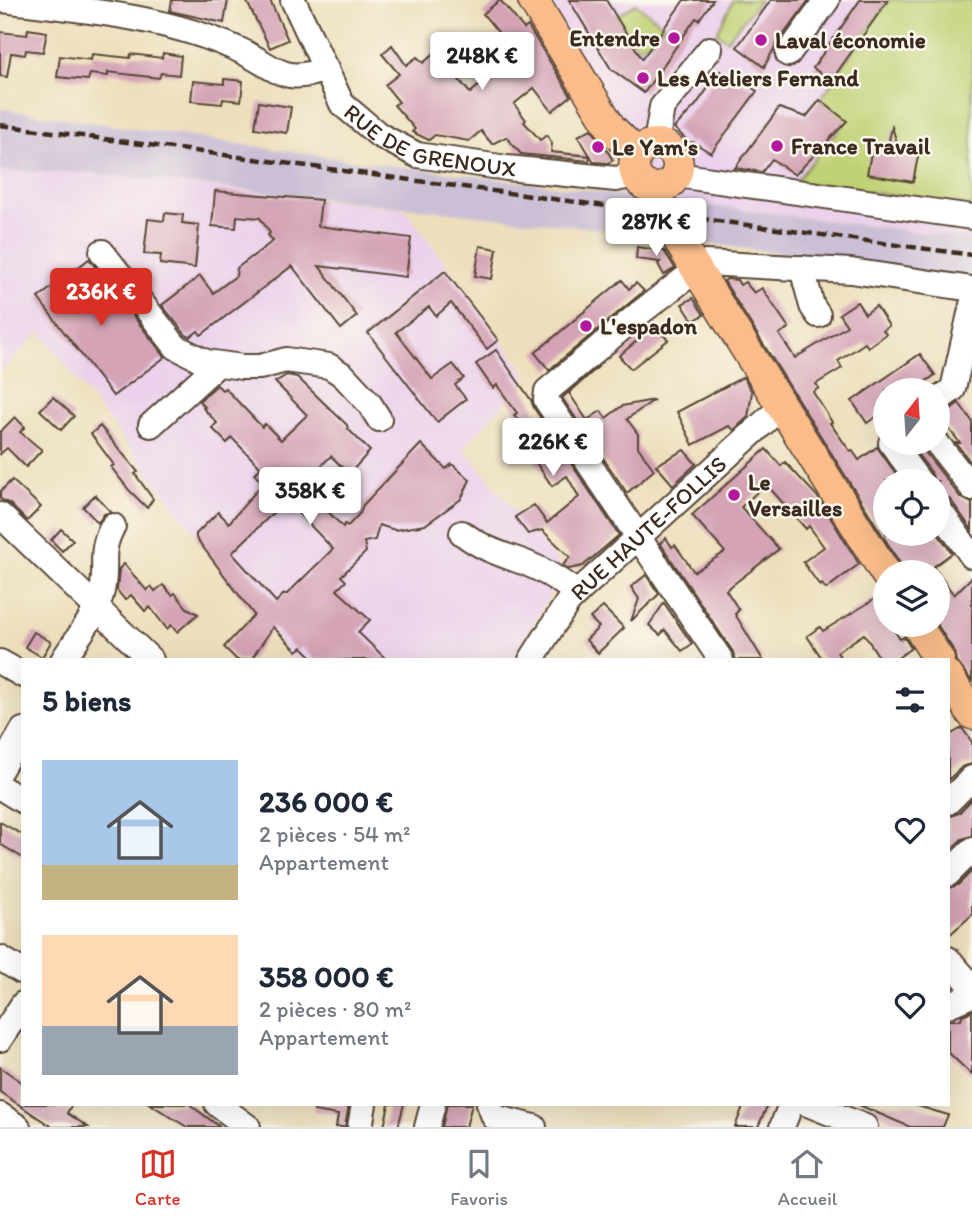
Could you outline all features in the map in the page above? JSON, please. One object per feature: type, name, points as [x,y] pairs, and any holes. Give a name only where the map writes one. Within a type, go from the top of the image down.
[{"type":"main road","points":[[533,0],[611,128],[651,167],[680,243],[877,560]]},
{"type":"main road","points":[[925,637],[938,658]]},
{"type":"main road","points":[[950,679],[972,713]]},
{"type":"street","points":[[3,0],[71,4],[194,32],[240,50],[277,72],[291,76],[304,76],[326,69]]},
{"type":"street","name":"RUE DE GRENOUX","points":[[293,0],[342,104],[379,135],[417,155],[507,168],[616,179],[651,167],[972,217]]},
{"type":"street","points":[[788,54],[827,0]]},
{"type":"street","points":[[651,167],[662,107],[710,49]]},
{"type":"street","points":[[102,252],[176,347],[189,355],[218,364],[260,367],[286,360],[328,366],[343,374],[369,403],[379,419]]},
{"type":"street","points":[[720,658],[546,400],[547,391],[705,263],[852,271],[972,289]]},
{"type":"street","points":[[802,268],[812,306],[818,315]]},
{"type":"street","points":[[950,391],[953,389],[972,305]]},
{"type":"street","points":[[151,425],[218,364]]},
{"type":"street","name":"RUE HAUTE-FOLLIS","points":[[532,658],[568,602],[781,407]]},
{"type":"street","points":[[946,455],[972,488]]},
{"type":"street","points":[[0,515],[149,658]]},
{"type":"street","points":[[950,525],[972,555]]},
{"type":"street","points":[[65,658],[102,592],[105,541],[113,526]]},
{"type":"street","points":[[462,533],[482,548],[548,574],[577,593]]},
{"type":"street","points":[[0,662],[21,674]]},
{"type":"street","points":[[0,771],[21,734]]},
{"type":"street","points":[[950,800],[972,778]]},
{"type":"street","points":[[0,787],[21,800]]},
{"type":"street","points":[[950,872],[972,850]]},
{"type":"street","points":[[0,958],[21,971]]},
{"type":"street","points":[[950,961],[972,986]]},
{"type":"street","points":[[950,1004],[972,995]]},
{"type":"street","points":[[0,1039],[21,1007]]},
{"type":"street","points":[[220,1106],[248,1127]]},
{"type":"street","points":[[360,1127],[363,1106]]},
{"type":"street","points":[[427,1127],[432,1106]]},
{"type":"street","points":[[490,1106],[494,1117],[534,1127]]},
{"type":"street","points":[[782,1127],[790,1106]]},
{"type":"street","points":[[813,1106],[865,1127]]},
{"type":"street","points":[[0,1115],[18,1127]]},
{"type":"shaded area","points":[[529,0],[972,0],[972,239],[620,194],[628,166]]},
{"type":"shaded area","points":[[0,109],[342,159],[972,239],[972,279],[576,226],[90,173],[0,171]]},
{"type":"shaded area","points":[[0,171],[90,173],[405,209],[528,377],[463,448],[564,570],[513,658],[291,658],[40,332],[0,372]]},
{"type":"green space","points":[[733,0],[760,0],[727,40],[717,33]]},
{"type":"green space","points":[[888,0],[972,0],[972,206],[795,182],[846,121],[820,100]]},
{"type":"green space","points":[[636,4],[664,25],[650,42],[637,47],[616,16]]},
{"type":"building","points":[[172,0],[228,0],[224,23],[170,11]]},
{"type":"building","points":[[246,0],[270,0],[288,40],[270,48]]},
{"type":"building","points":[[500,0],[524,29],[528,26],[571,96],[552,111],[534,88],[514,104],[526,120],[524,122],[540,140],[547,135],[552,144],[551,152],[590,156],[589,161],[521,154],[506,137],[492,144],[481,131],[469,141],[435,135],[429,140],[412,132],[415,129],[394,105],[399,102],[385,85],[399,74],[382,54],[392,45],[406,65],[417,57],[423,63],[436,52],[470,93],[493,74],[484,62],[507,43],[483,14]]},
{"type":"building","points":[[569,0],[606,0],[642,59],[684,0],[713,0],[699,20],[696,18],[644,93],[611,69]]},
{"type":"building","points":[[771,0],[809,0],[776,45],[764,67],[737,47]]},
{"type":"building","points":[[860,0],[888,0],[831,81],[813,68]]},
{"type":"building","points":[[28,29],[47,32],[43,52],[26,50],[25,55],[11,53],[7,77],[0,76],[0,32],[27,35]]},
{"type":"building","points":[[163,53],[181,56],[179,75],[161,73],[159,78],[108,72],[108,76],[90,74],[88,80],[57,77],[60,56],[91,60],[92,54],[130,58],[131,54],[162,58]]},
{"type":"building","points":[[720,71],[739,84],[742,82],[757,91],[711,153],[693,142],[690,143],[674,128],[696,105]]},
{"type":"building","points":[[224,79],[243,81],[241,101],[223,99],[222,104],[191,101],[193,81],[224,84]]},
{"type":"building","points":[[820,100],[847,121],[795,175],[772,159],[762,172],[735,168],[779,108],[806,117]]},
{"type":"building","points":[[259,102],[291,107],[287,133],[255,128]]},
{"type":"building","points":[[892,127],[898,146],[919,151],[913,182],[867,174],[873,142],[888,145]]},
{"type":"building","points":[[591,129],[613,160],[608,163],[594,162],[578,136]]},
{"type":"building","points":[[215,191],[321,200],[318,226],[411,238],[406,277],[319,266],[357,316],[341,329],[292,266],[201,335],[198,331],[190,337],[162,305],[200,276],[213,293],[236,276],[237,268],[273,241],[260,218],[237,216],[236,228],[212,226]]},
{"type":"building","points":[[165,213],[183,215],[182,223],[199,225],[195,268],[160,264],[161,255],[144,254],[148,219],[164,221]]},
{"type":"building","points":[[480,246],[497,249],[492,279],[475,276]]},
{"type":"building","points":[[637,247],[664,251],[675,268],[664,275],[658,264],[660,262],[636,259]]},
{"type":"building","points":[[89,259],[165,357],[113,396],[38,298]]},
{"type":"building","points":[[445,271],[498,340],[487,349],[451,303],[436,316],[429,307],[396,332],[432,379],[453,364],[464,378],[455,385],[466,399],[437,422],[368,333]]},
{"type":"building","name":"L'espadon","points":[[622,280],[629,289],[636,283],[644,291],[549,370],[535,353]]},
{"type":"building","points":[[737,280],[740,285],[745,282],[754,293],[762,288],[789,328],[779,334],[795,358],[847,326],[839,314],[857,302],[865,314],[876,306],[889,326],[883,330],[886,334],[868,347],[865,343],[838,361],[842,368],[816,384],[819,388],[813,392],[832,422],[830,423],[859,460],[873,450],[873,455],[883,455],[893,469],[873,469],[873,520],[724,281]]},
{"type":"building","points":[[693,298],[704,315],[693,321],[682,304]]},
{"type":"building","points":[[655,325],[668,340],[631,369],[619,356]]},
{"type":"building","points":[[496,350],[619,535],[583,566],[569,569],[563,565],[570,557],[542,530],[528,534],[515,517],[534,505],[547,523],[579,497],[567,476],[552,486],[533,458],[531,452],[535,450],[527,436],[528,431],[514,415],[517,413],[497,385],[493,388],[476,364]]},
{"type":"building","points":[[920,354],[935,375],[931,378],[885,378]]},
{"type":"building","points":[[599,366],[569,393],[587,420],[601,411],[606,418],[622,406],[654,400],[627,419],[638,434],[638,447],[654,470],[627,493],[562,398]]},
{"type":"building","points":[[287,375],[297,377],[370,451],[349,474],[331,456],[302,485],[343,527],[345,524],[348,526],[360,513],[363,505],[421,444],[446,469],[452,464],[470,480],[461,499],[425,525],[395,530],[379,525],[375,540],[364,542],[366,552],[341,576],[346,581],[337,590],[370,620],[358,632],[385,658],[313,658],[302,647],[297,651],[273,627],[252,658],[235,658],[224,647],[254,615],[196,538],[196,534],[218,512],[229,523],[263,483],[254,474],[261,468],[232,438],[227,443],[212,428],[217,423],[199,401],[217,385],[222,390],[225,388],[262,427],[265,424],[281,440],[307,415],[275,382]],"holes":[[[286,500],[333,549],[276,602],[232,553]]]},
{"type":"building","points":[[743,377],[752,392],[748,417],[734,430],[729,426],[693,445],[677,412]]},
{"type":"building","points":[[873,386],[873,419],[867,423],[852,401]]},
{"type":"building","points":[[53,397],[74,416],[61,430],[40,410]]},
{"type":"building","points":[[959,403],[972,421],[972,464],[950,430],[950,410]]},
{"type":"building","points":[[15,417],[25,427],[20,432],[42,450],[26,467],[7,448],[0,454],[0,432]]},
{"type":"building","points":[[100,426],[138,472],[135,474],[153,499],[147,508],[111,467],[114,465],[91,434]]},
{"type":"building","points":[[766,449],[781,466],[785,462],[817,496],[859,564],[826,589],[822,584],[820,586],[803,562],[824,547],[809,526],[806,529],[766,484],[741,507],[779,549],[726,590],[739,610],[735,614],[762,658],[735,658],[660,543],[666,538],[672,547],[675,545],[694,572],[725,552],[692,515]]},
{"type":"building","points":[[684,450],[696,464],[673,485],[656,465]]},
{"type":"building","points":[[918,455],[927,455],[938,469],[929,469]]},
{"type":"building","points":[[12,480],[41,507],[27,521],[10,504],[0,499],[0,492]]},
{"type":"building","points":[[950,484],[960,497],[972,503],[972,530],[950,499]]},
{"type":"building","points":[[95,495],[111,512],[104,514],[98,523],[83,507]]},
{"type":"building","points":[[61,529],[73,540],[62,551],[51,540]]},
{"type":"building","points":[[889,546],[947,546],[952,553],[942,560],[898,560]]},
{"type":"building","points":[[124,564],[147,591],[151,586],[155,591],[163,585],[172,595],[175,593],[187,608],[198,614],[177,632],[171,625],[167,629],[150,607],[145,611],[131,595],[125,600],[117,590],[119,569]]},
{"type":"building","points":[[646,575],[659,594],[631,621],[639,599],[631,587]]},
{"type":"building","points":[[972,577],[972,681],[956,661],[954,651],[945,637],[950,637],[950,590],[954,595]]},
{"type":"building","points":[[873,600],[873,637],[904,637],[911,648],[898,658],[880,658],[864,634],[837,652],[841,658],[822,658],[807,636],[820,627],[823,631]]},
{"type":"building","points":[[664,603],[692,644],[682,651],[665,630],[660,635],[649,625]]},
{"type":"building","points":[[603,607],[624,628],[598,653],[586,640],[599,627],[590,618]]},
{"type":"building","points":[[34,632],[51,642],[42,657],[25,647]]},
{"type":"building","points":[[962,728],[972,742],[972,764],[962,767],[950,778],[950,735]]},
{"type":"building","points":[[972,799],[972,836],[962,839],[950,850],[950,816],[959,813]]},
{"type":"building","points":[[0,822],[21,834],[21,857],[0,844]]},
{"type":"building","points":[[972,871],[972,915],[950,934],[950,887],[958,885]]},
{"type":"building","points":[[972,1011],[972,1075],[950,1054],[950,1020],[961,1020],[962,1015]]},
{"type":"building","points":[[0,1067],[21,1082],[21,1106],[71,1106],[67,1113],[88,1127],[52,1127],[0,1092]]},
{"type":"building","points":[[153,1106],[192,1106],[220,1127],[187,1127]]},
{"type":"building","points":[[314,1106],[349,1106],[345,1127],[336,1127],[338,1115],[314,1111]]},
{"type":"building","points":[[389,1106],[403,1106],[398,1127],[384,1127]]},
{"type":"building","points":[[447,1106],[471,1106],[466,1127],[442,1127]]},
{"type":"building","points":[[743,1106],[767,1106],[758,1127],[735,1127]]},
{"type":"building","points":[[861,1106],[918,1106],[948,1115],[943,1127],[910,1127]]},
{"type":"railway","points":[[0,125],[972,255]]},
{"type":"place","name":"Entendre","points":[[674,38]]},
{"type":"place","name":"Laval économie","points":[[761,40]]},
{"type":"place","name":"Les Ateliers Fernand","points":[[643,78]]},
{"type":"place","name":"France Travail","points":[[777,146]]},
{"type":"place","name":"Le Yam's","points":[[598,147]]},
{"type":"place","name":"L'espadon","points":[[586,326]]},
{"type":"place","name":"Le Versailles","points":[[734,495]]}]
